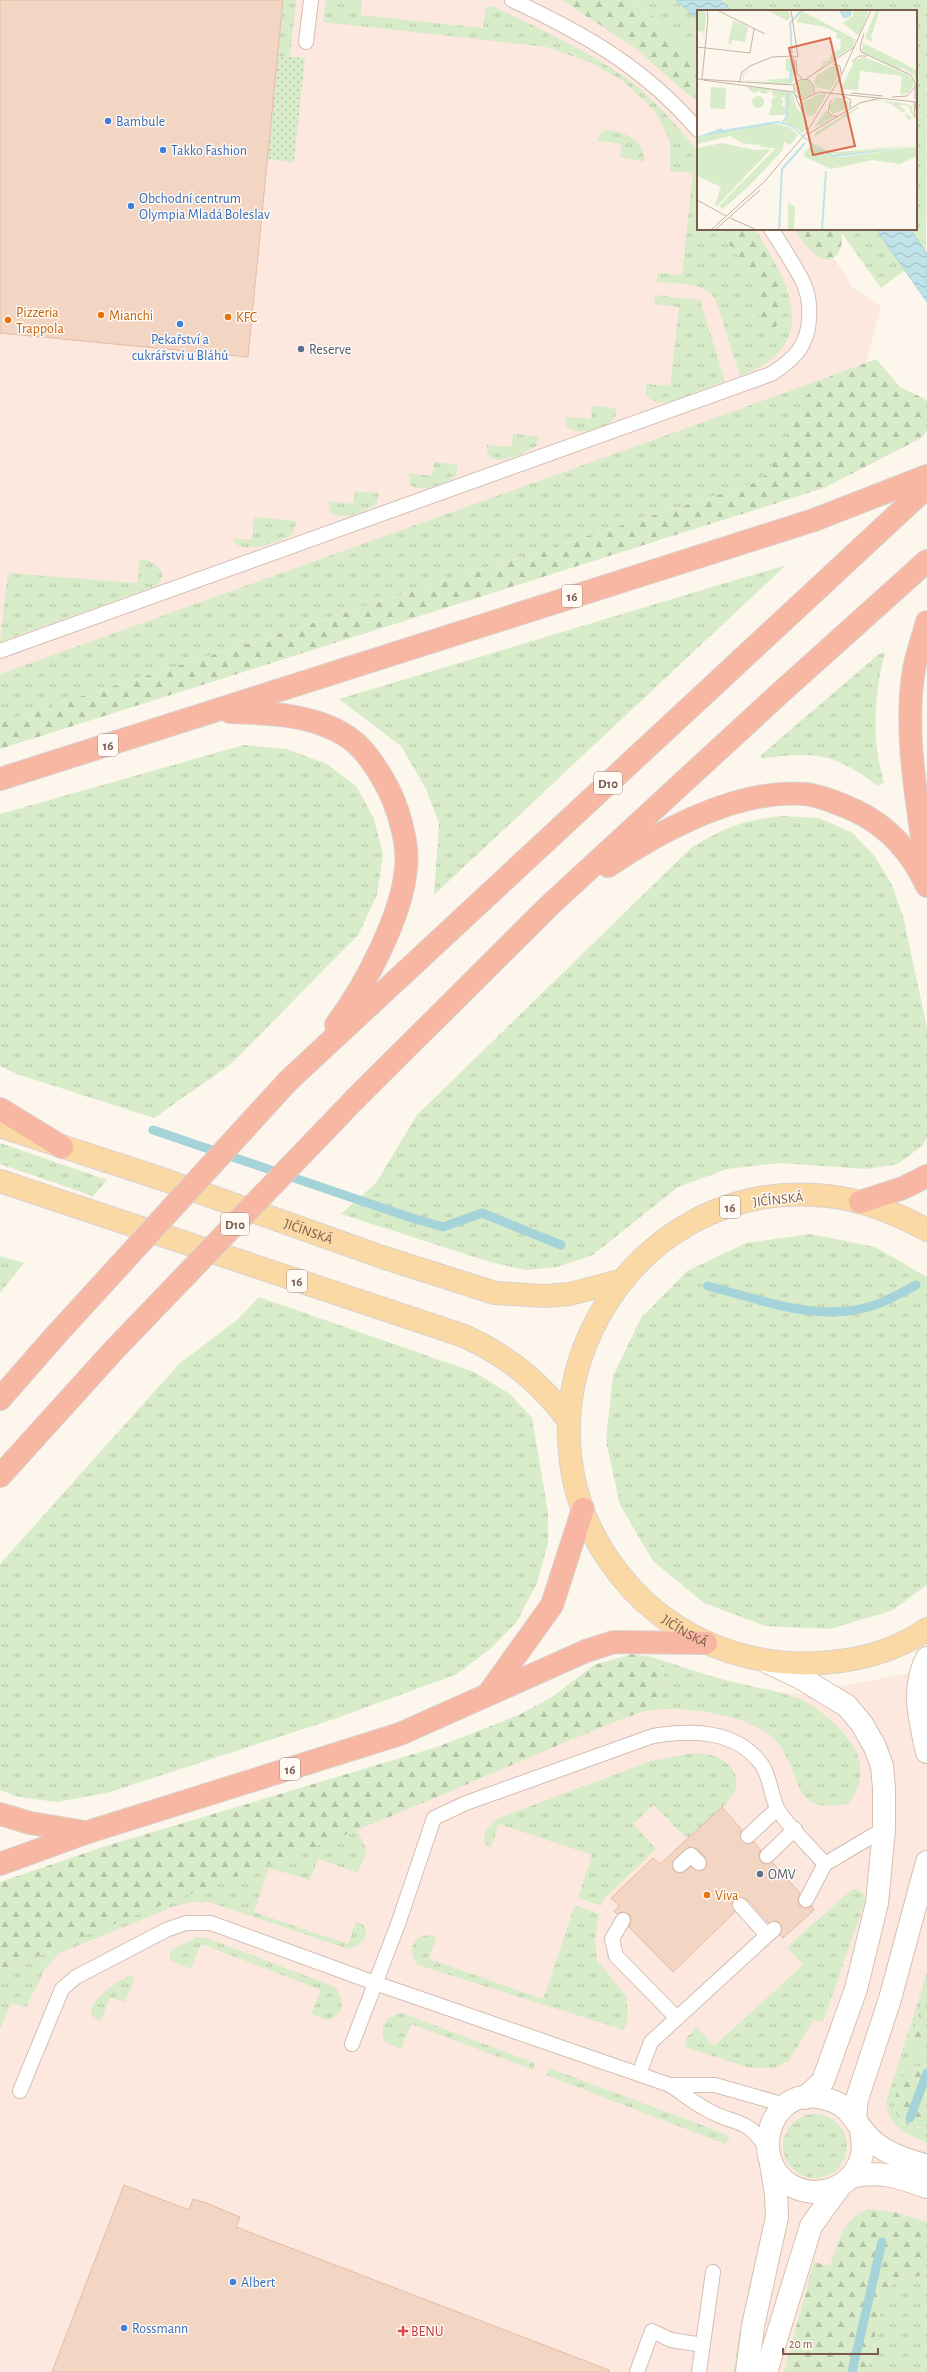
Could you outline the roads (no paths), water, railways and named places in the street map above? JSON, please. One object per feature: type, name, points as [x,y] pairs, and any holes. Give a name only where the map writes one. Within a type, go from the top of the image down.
[{"type":"highway","name":"16","points":[[0,779],[814,520],[927,476]]},
{"type":"highway","name":"D10","points":[[0,1399],[56,1335],[289,1080],[927,487]]},
{"type":"highway","name":"D10","points":[[0,1476],[115,1349],[356,1098],[550,905],[779,694],[927,561]]},
{"type":"highway","points":[[927,622],[913,676],[911,716],[913,763],[927,874]]},
{"type":"highway","points":[[215,711],[278,714],[319,722],[348,737],[378,770],[391,792],[403,830],[406,868],[397,908],[382,946],[342,1017],[317,1049],[289,1080]]},
{"type":"highway","points":[[550,905],[634,849],[714,809],[756,797],[805,794],[847,807],[884,828],[911,856],[927,886]]},
{"type":"highway","points":[[0,1109],[62,1147]]},
{"type":"highway","points":[[860,1202],[904,1188],[927,1176]]},
{"type":"highway","name":"16","points":[[0,1814],[30,1823],[88,1832],[400,1734],[488,1694],[552,1605],[583,1510]]},
{"type":"highway","points":[[488,1694],[586,1651],[614,1642],[706,1643]]},
{"type":"highway","points":[[0,1864],[88,1832]]},
{"type":"main road","name":"JIČÍNSKÁ","points":[[0,1126],[162,1179],[385,1258],[495,1293],[545,1296],[570,1294],[623,1280]]},
{"type":"main road","name":"16","points":[[0,1181],[464,1336],[488,1347],[533,1378],[569,1421]]},
{"type":"main road","name":"JIČÍNSKÁ","points":[[927,1230],[898,1214],[860,1202],[828,1196],[794,1195],[762,1199],[730,1206],[700,1219],[671,1236],[646,1256],[623,1280],[605,1305],[590,1332],[579,1360],[572,1391],[569,1421],[572,1466],[583,1510],[595,1538],[611,1564],[631,1589],[654,1610],[679,1628],[706,1643],[735,1654],[766,1661],[806,1664],[846,1660],[886,1650],[927,1629]]},
{"type":"street","points":[[927,1658],[919,1680],[917,1705],[927,1752]]},
{"type":"street","points":[[747,2372],[753,2326],[777,2216],[770,2158],[769,2127],[781,2109],[799,2100],[823,2081],[856,1989],[877,1903],[884,1829],[884,1788],[882,1766],[875,1747],[862,1724],[847,1706],[801,1678],[766,1661]]},
{"type":"street","points":[[766,2372],[811,2226],[858,2167],[862,2155],[857,2099],[890,1999],[927,1862]]},
{"type":"street","points":[[799,2100],[817,2097],[843,2105],[875,2143],[896,2155],[927,2166]]},
{"type":"street","points":[[770,2158],[776,2173],[787,2183],[799,2190],[815,2193],[869,2173],[886,2175],[927,2187]]},
{"type":"lane","points":[[306,42],[310,0]]},
{"type":"lane","points":[[512,0],[571,28],[634,68],[679,108],[697,129]]},
{"type":"lane","points":[[0,651],[771,374],[788,362],[800,349],[808,324],[809,304],[804,283],[772,230]]},
{"type":"lane","points":[[352,2044],[434,1818],[466,1804],[653,1736],[684,1731],[707,1734],[730,1739],[748,1749],[762,1766],[777,1809],[825,1864]]},
{"type":"lane","points":[[748,1836],[777,1809]]},
{"type":"lane","points":[[767,1856],[795,1829]]},
{"type":"lane","points":[[806,1900],[825,1864],[884,1829]]},
{"type":"lane","points":[[680,1865],[691,1855],[699,1863]]},
{"type":"lane","points":[[639,2074],[651,2042],[770,1932],[740,1905]]},
{"type":"lane","points":[[623,1920],[612,1939],[616,1956],[677,2018]]},
{"type":"lane","points":[[20,2091],[62,1989],[76,1977],[166,1930],[186,1923],[211,1923],[375,1983],[670,2085],[706,2110],[749,2126],[759,2136],[770,2158]]},
{"type":"lane","points":[[670,2085],[715,2085],[778,2103],[799,2100]]},
{"type":"lane","points":[[699,2372],[713,2272]]},
{"type":"lane","points":[[637,2372],[652,2331],[671,2340],[703,2345]]},
{"type":"water","points":[[676,0],[720,0],[731,10],[697,10],[697,19]]},
{"type":"water","points":[[877,230],[911,230],[927,254],[927,302]]},
{"type":"waterway","points":[[153,1130],[409,1217],[443,1227],[482,1213],[561,1245]]},
{"type":"waterway","points":[[708,1286],[791,1308],[833,1312],[854,1310],[875,1305],[916,1285]]},
{"type":"waterway","points":[[910,2118],[927,2073]]},
{"type":"waterway","points":[[852,2372],[882,2242]]},
{"type":"place","name":"Bambule","points":[[108,121]]},
{"type":"place","name":"Takko Fashion","points":[[163,150]]},
{"type":"place","name":"Obchodní centrum Olympia Mladá Boleslav","points":[[131,206]]},
{"type":"place","name":"Mianchi","points":[[101,315]]},
{"type":"place","name":"KFC","points":[[228,317]]},
{"type":"place","name":"Pizzeria Trappola","points":[[8,320]]},
{"type":"place","name":"Pekařství a cukrářství u Bláhů","points":[[180,324]]},
{"type":"place","name":"Reserve","points":[[301,349]]},
{"type":"place","name":"OMV","points":[[760,1874]]},
{"type":"place","name":"Viva","points":[[707,1895]]},
{"type":"place","name":"Albert","points":[[233,2282]]},
{"type":"place","name":"Rossmann","points":[[124,2328]]},
{"type":"place","name":"BENU","points":[[403,2331]]}]
